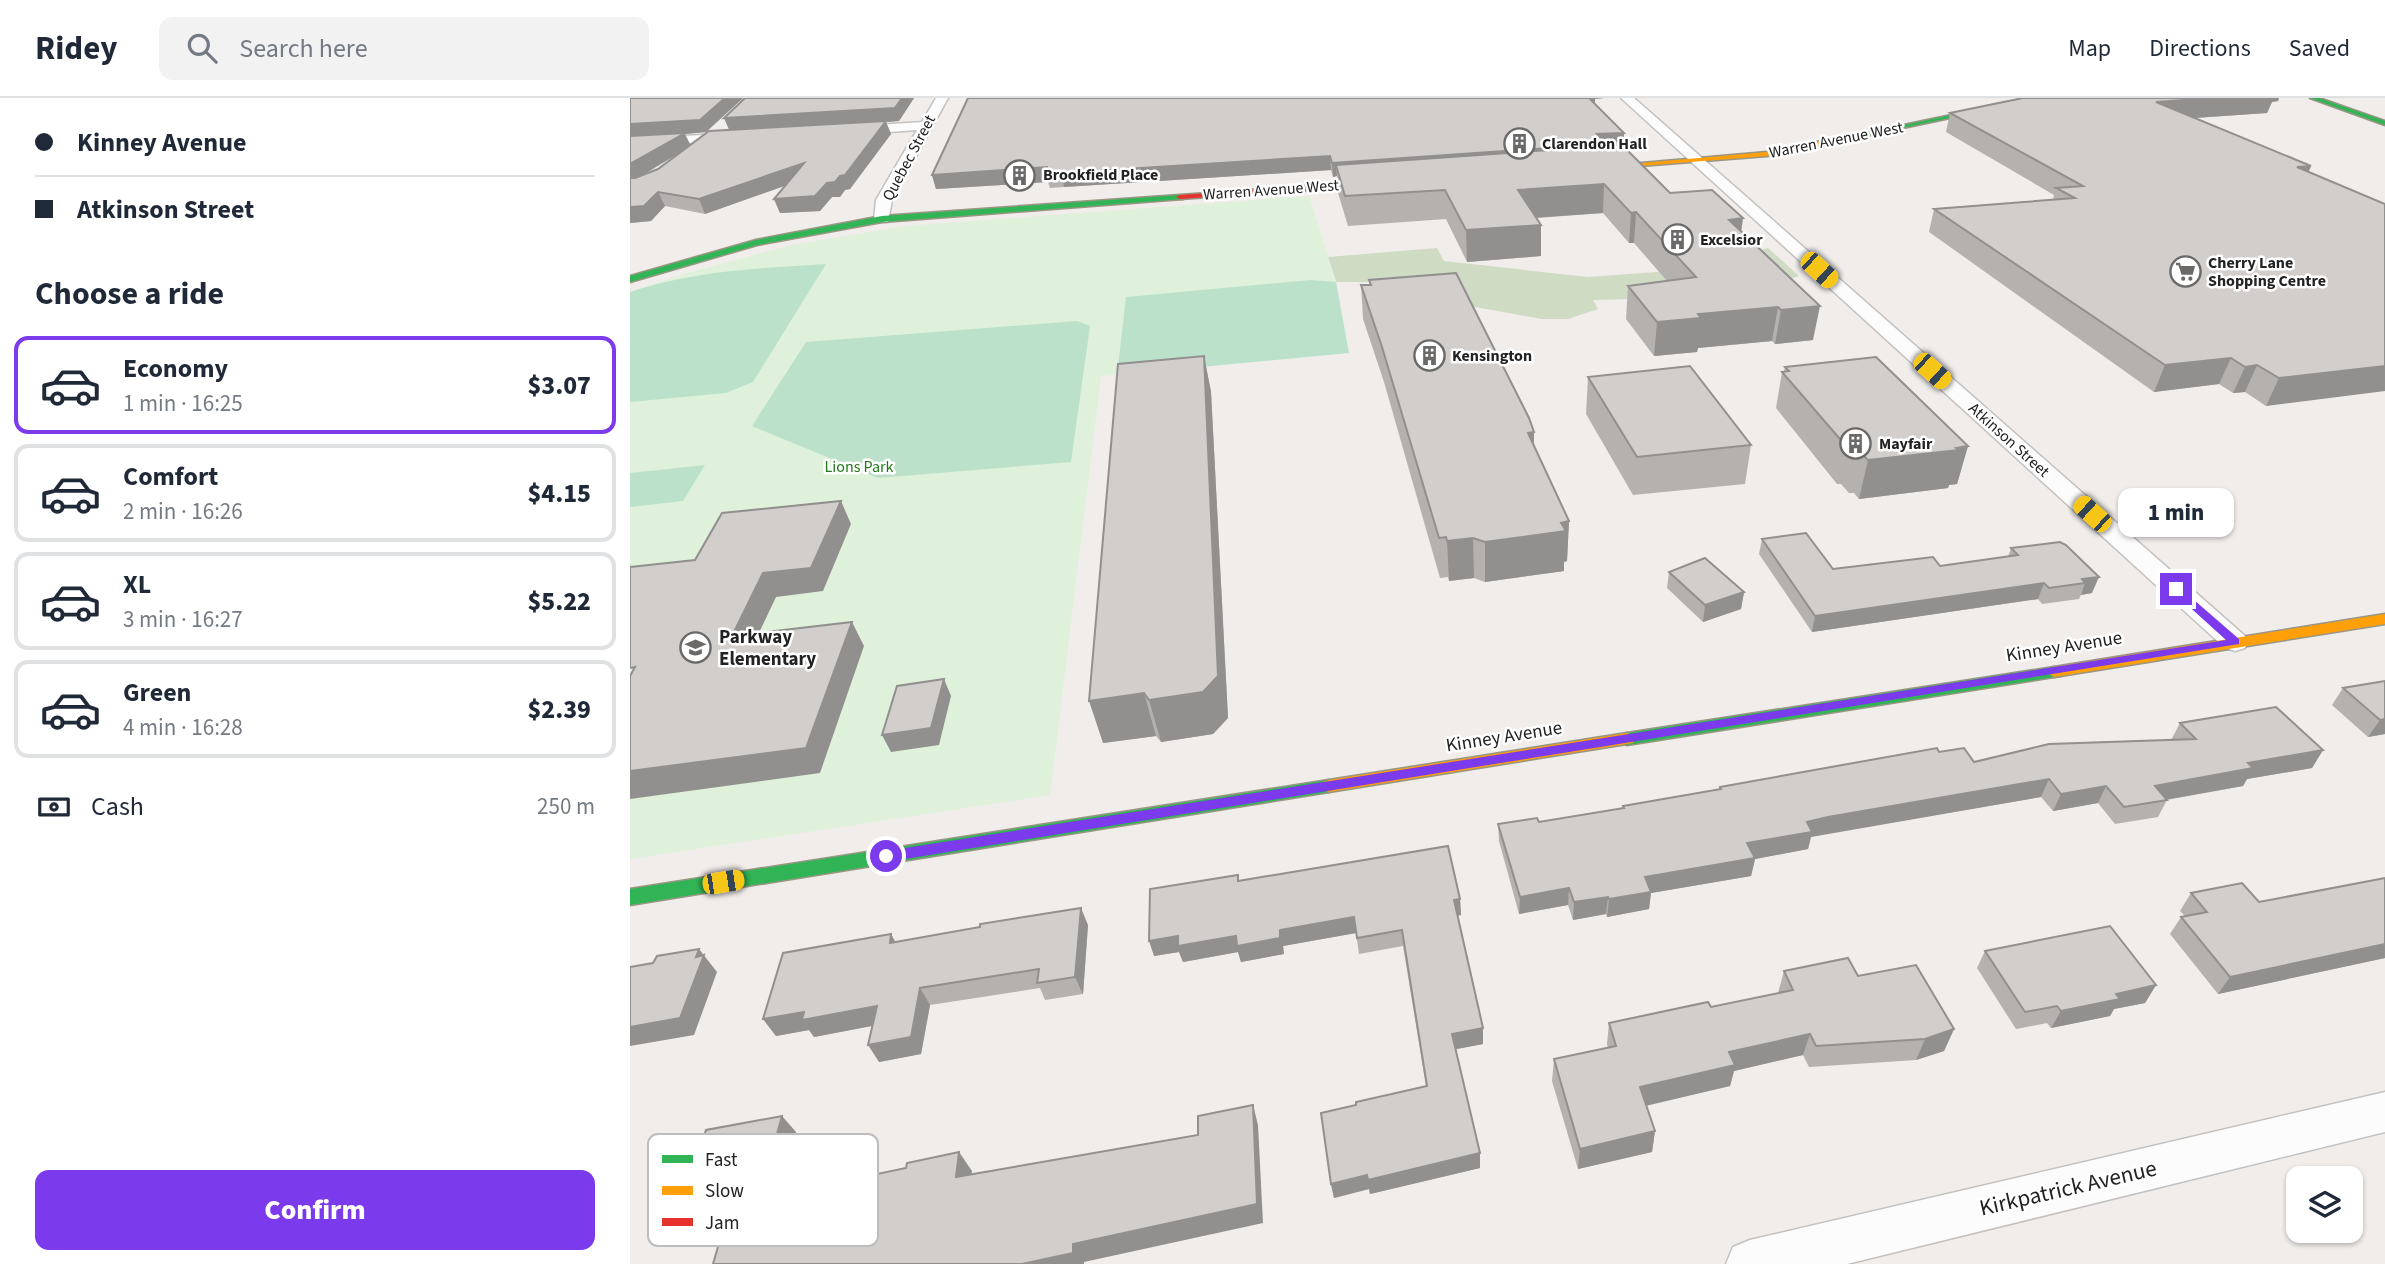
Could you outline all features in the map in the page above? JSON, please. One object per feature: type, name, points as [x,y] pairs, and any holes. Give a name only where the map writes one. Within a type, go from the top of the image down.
[{"type":"street","name":"Atkinson Street","points":[[1626,98],[2235,642]]},
{"type":"street","name":"Warren Avenue West","points":[[1569,169],[1768,154],[2040,98]]},
{"type":"street","points":[[2314,98],[2385,123]]},
{"type":"street","points":[[2339,98],[2385,114]]},
{"type":"street","name":"Quebec Street","points":[[882,219],[884,200],[926,126],[945,101]]},
{"type":"street","points":[[690,158],[727,122]]},
{"type":"street","points":[[829,132],[926,126]]},
{"type":"street","points":[[630,143],[750,136]]},
{"type":"street","name":"Warren Avenue West","points":[[630,279],[756,243],[882,219],[1403,181]]},
{"type":"street","name":"Kinney Avenue","points":[[630,897],[2385,619]]},
{"type":"street","name":"Kirkpatrick Avenue","points":[[1750,1264],[2385,1112]]},
{"type":"green space","name":"Lions Park","points":[[1309,196],[1336,282],[1349,353],[1101,376],[1050,795],[630,859],[630,292],[684,274],[792,245],[905,226]]},
{"type":"green space","points":[[1437,248],[1444,261],[1588,277],[1684,270],[1768,248],[1799,276],[1739,296],[1593,300],[1598,309],[1568,319],[1542,319],[1475,307],[1371,282],[1336,282],[1328,257]]},
{"type":"green space","points":[[826,264],[753,382],[726,393],[630,402],[630,292],[702,275]]},
{"type":"green space","points":[[1311,280],[1336,282],[1349,353],[1117,375],[1126,297]]},
{"type":"green space","points":[[1077,321],[1090,326],[1071,462],[878,478],[752,426],[806,342]]},
{"type":"green space","points":[[705,465],[683,501],[630,507],[630,473]]},
{"type":"building","points":[[630,98],[725,98],[700,120],[630,124]]},
{"type":"building","points":[[745,98],[902,98],[895,108],[724,118]]},
{"type":"building","points":[[968,98],[1589,98],[1624,133],[1597,134],[1607,144],[1332,163],[1330,156],[1046,174],[1047,167],[932,175]]},
{"type":"building","name":"Cherry Lane Shopping Centre","points":[[2023,98],[2213,98],[2156,102],[2311,166],[2297,167],[2385,204],[2385,366],[2279,378],[2257,365],[2245,367],[2231,358],[2165,365],[1934,209],[2075,198],[2056,188],[2083,186],[1950,113]]},
{"type":"building","points":[[886,121],[845,175],[835,182],[827,183],[815,196],[774,199],[804,163],[699,199],[658,192],[644,206],[630,207],[630,178],[658,169],[709,131]]},
{"type":"building","points":[[685,133],[630,164],[630,136]]},
{"type":"building","points":[[1622,145],[1670,193],[1712,190],[1743,218],[1729,220],[1820,306],[1698,314],[1701,318],[1657,322],[1628,286],[1696,277],[1636,212],[1631,213],[1604,184],[1518,190],[1541,225],[1466,230],[1445,190],[1345,196],[1336,165]]},
{"type":"building","points":[[1456,273],[1529,418],[1534,432],[1528,433],[1569,521],[1561,523],[1566,531],[1485,542],[1473,538],[1447,541],[1446,537],[1439,538],[1361,285],[1371,285],[1369,280]]},
{"type":"building","points":[[1204,356],[1218,676],[1203,692],[1149,700],[1144,693],[1089,701],[1118,364]]},
{"type":"building","points":[[1876,357],[1968,446],[1956,448],[1959,450],[1868,460],[1862,454],[1858,455],[1849,445],[1846,446],[1782,372],[1789,371],[1785,367]]},
{"type":"building","points":[[1690,366],[1751,445],[1637,457],[1588,377]]},
{"type":"building","points":[[841,501],[811,568],[763,573],[732,636],[852,622],[806,748],[630,771],[630,676],[635,667],[630,668],[630,567],[695,560],[722,513]]},
{"type":"building","points":[[1806,533],[1833,569],[1933,557],[1940,566],[2018,555],[2011,548],[2060,542],[2099,577],[2082,579],[2085,583],[2049,588],[2044,583],[1815,616],[1762,539]]},
{"type":"building","points":[[1705,558],[1744,592],[1705,605],[1669,572]]},
{"type":"building","points":[[944,679],[931,728],[882,735],[897,686]]},
{"type":"building","points":[[2385,681],[2385,719],[2380,720],[2343,688]]},
{"type":"building","points":[[2276,707],[2323,750],[2248,763],[2253,768],[2155,786],[2167,800],[2124,807],[2106,786],[2061,794],[2049,779],[1828,817],[1807,822],[1812,832],[1747,843],[1755,858],[1645,877],[1651,892],[1609,899],[1574,902],[1569,888],[1520,897],[1498,824],[1537,818],[1539,822],[1624,808],[1623,806],[1721,789],[1720,787],[1937,748],[1939,752],[1964,748],[1974,762],[2049,744],[2196,739],[2180,723]]},
{"type":"building","points":[[1448,846],[1460,899],[1454,900],[1483,1028],[1452,1034],[1480,1153],[1368,1180],[1367,1175],[1331,1184],[1321,1113],[1427,1086],[1402,930],[1357,938],[1354,917],[1280,930],[1280,938],[1237,946],[1236,936],[1178,946],[1178,936],[1149,941],[1150,889],[1238,875],[1238,881]]},
{"type":"building","points":[[2385,878],[2385,944],[2230,977],[2181,917],[2207,912],[2191,893],[2242,883],[2259,902]]},
{"type":"building","points":[[1081,908],[1075,977],[1037,983],[1039,969],[920,988],[911,1037],[868,1045],[877,1006],[802,1020],[804,1012],[763,1019],[783,953],[891,934],[890,943],[980,927],[980,924]]},
{"type":"building","points":[[2110,926],[2156,985],[2116,994],[2120,999],[2061,1011],[2057,1006],[2025,1012],[1985,951]]},
{"type":"building","points":[[699,949],[696,957],[704,955],[680,1018],[630,1027],[630,967],[653,963],[657,956]]},
{"type":"building","points":[[1848,958],[1858,976],[1916,965],[1954,1029],[1925,1039],[1816,1046],[1810,1034],[1729,1052],[1735,1065],[1640,1087],[1655,1131],[1580,1149],[1554,1059],[1616,1046],[1609,1023],[1708,1002],[1711,1007],[1793,990],[1784,971]]},
{"type":"building","points":[[1253,1105],[1257,1204],[1073,1244],[1073,1253],[1022,1264],[713,1264],[718,1246],[878,1246],[878,1174],[906,1168],[907,1163],[959,1152],[956,1177],[1198,1135],[1198,1116]]},
{"type":"building","points":[[782,1116],[777,1134],[705,1134],[706,1130]]},
{"type":"traffic: fast","points":[[1832,141],[2041,98]]},
{"type":"traffic: fast","points":[[2313,98],[2385,123]]},
{"type":"traffic: fast","points":[[630,279],[756,243],[882,219],[1180,197]]},
{"type":"traffic: fast","points":[[1627,739],[2054,672]]},
{"type":"traffic: fast","points":[[630,897],[1329,786]]},
{"type":"traffic: slow","points":[[1589,168],[1767,154],[1832,141]]},
{"type":"traffic: slow","points":[[2054,672],[2385,619]]},
{"type":"traffic: slow","points":[[1329,786],[1627,739]]},
{"type":"traffic: jam","points":[[1180,197],[1389,182]]},
{"type":"place","name":"Clarendon Hall","points":[[1519,144]]},
{"type":"place","name":"Brookfield Place","points":[[1020,175]]},
{"type":"place","name":"Excelsior","points":[[1677,240]]},
{"type":"place","name":"Cherry Lane Shopping Centre","points":[[2185,272]]},
{"type":"place","name":"Kensington","points":[[1429,356]]},
{"type":"place","name":"Mayfair","points":[[1856,444]]},
{"type":"place","name":"Parkway Elementary","points":[[696,648]]},
{"type":"route","points":[[886,856],[2235,642],[2176,589]]}]
